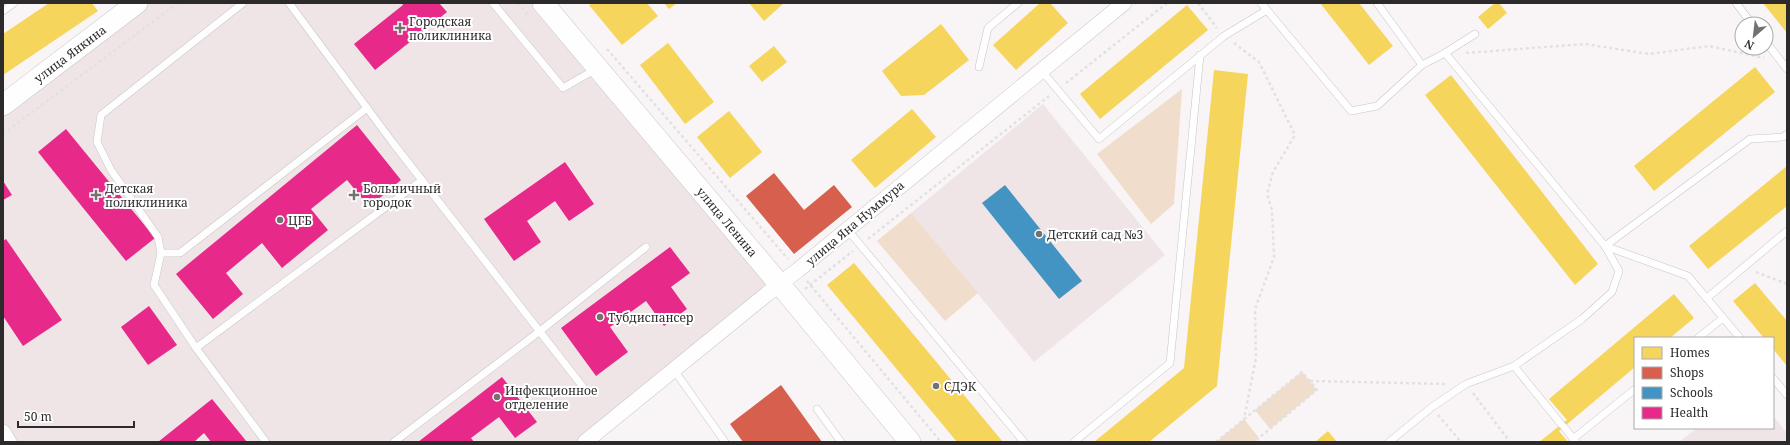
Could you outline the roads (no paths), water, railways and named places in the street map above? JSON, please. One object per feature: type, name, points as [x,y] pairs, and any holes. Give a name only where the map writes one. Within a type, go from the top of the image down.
[{"type":"main road","name":"улица Янкина","points":[[3,105],[137,3]]},
{"type":"main road","name":"улица Ленина","points":[[543,3],[910,442]]},
{"type":"street","name":"улица Яна Нуммура","points":[[585,442],[674,370],[786,292],[798,270],[1124,3]]},
{"type":"street","points":[[3,432],[9,442]]},
{"type":"lane","points":[[3,11],[14,3]]},
{"type":"lane","points":[[243,3],[101,115],[97,142],[111,170],[158,237],[160,253],[154,285],[196,348],[266,442]]},
{"type":"lane","points":[[289,3],[422,180],[583,387]]},
{"type":"lane","points":[[493,3],[563,88],[598,68]]},
{"type":"lane","points":[[979,66],[988,28],[1018,3]]},
{"type":"lane","points":[[1261,3],[1351,111],[1377,106],[1422,65],[1445,53],[1475,34]]},
{"type":"lane","points":[[1377,3],[1422,65]]},
{"type":"lane","points":[[1736,3],[1746,16]]},
{"type":"lane","points":[[1041,70],[1099,139],[1224,36],[1267,10]]},
{"type":"lane","points":[[1774,52],[1787,69]]},
{"type":"lane","points":[[1389,442],[1432,407],[1466,384],[1514,366],[1582,319],[1612,292],[1619,271],[1605,246],[1445,53]]},
{"type":"lane","points":[[1074,442],[1170,364],[1200,55]]},
{"type":"lane","points":[[160,253],[180,253],[367,108]]},
{"type":"lane","points":[[1605,246],[1750,139],[1782,137],[1787,134]]},
{"type":"lane","points":[[196,348],[422,180]]},
{"type":"lane","points":[[847,229],[1024,442]]},
{"type":"lane","points":[[1707,298],[1787,231]]},
{"type":"lane","points":[[1605,246],[1688,276],[1739,337]]},
{"type":"lane","points":[[394,442],[540,331],[646,247]]},
{"type":"lane","points":[[1699,337],[1723,318]]},
{"type":"lane","points":[[1514,366],[1575,440],[1634,390]]},
{"type":"lane","points":[[674,370],[726,442]]},
{"type":"lane","points":[[1774,379],[1787,395]]},
{"type":"lane","points":[[817,409],[842,442]]},
{"type":"place","name":"Городская поликлиника","points":[[400,28]]},
{"type":"place","name":"Детская поликлиника","points":[[96,195]]},
{"type":"place","name":"Больничный городок","points":[[354,195]]},
{"type":"place","name":"ЦГБ","points":[[280,220]]},
{"type":"place","name":"Детский сад №3","points":[[1039,234]]},
{"type":"place","name":"Тубдиспансер","points":[[600,317]]},
{"type":"place","name":"СДЭК","points":[[936,386]]},
{"type":"place","name":"Инфекционное отделение","points":[[497,397]]}]
